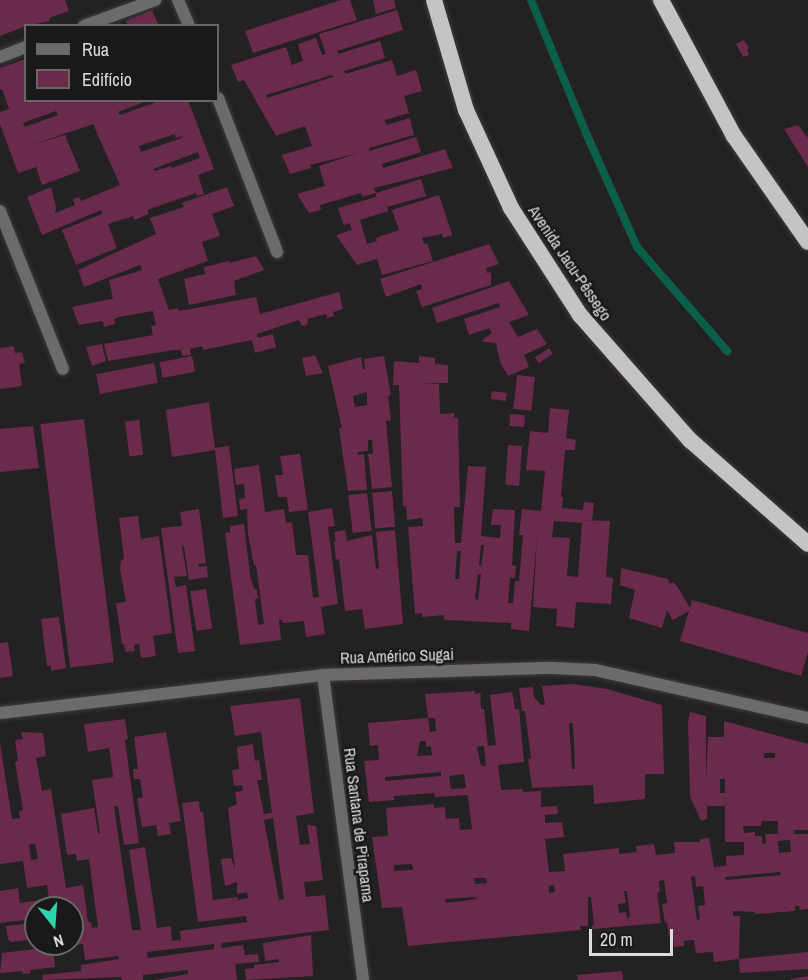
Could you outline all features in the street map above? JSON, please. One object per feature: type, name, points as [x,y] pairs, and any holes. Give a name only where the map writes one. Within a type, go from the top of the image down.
[{"type":"highway","name":"Avenida Jacu-Pêssego","points":[[434,0],[466,110],[511,208],[580,315],[690,440],[808,544]]},
{"type":"highway","points":[[661,0],[734,136],[808,242]]},
{"type":"street","points":[[89,24],[155,0]]},
{"type":"street","points":[[178,0],[188,24]]},
{"type":"street","points":[[0,57],[24,48]]},
{"type":"street","points":[[219,101],[278,252]]},
{"type":"street","points":[[0,211],[63,369]]},
{"type":"street","name":"Rua Américo Sugai","points":[[0,713],[323,675],[509,667],[595,670],[808,718]]},
{"type":"street","name":"Rua Santana de Pirapama","points":[[323,675],[363,980]]},
{"type":"street","name":"Rua Américo Sugai","points":[[792,716],[808,726]]},
{"type":"building","points":[[0,0],[65,0],[69,11],[49,18],[50,21],[24,24],[24,27],[0,36]]},
{"type":"building","points":[[341,0],[350,0],[357,20],[253,53],[245,31]]},
{"type":"building","points":[[373,0],[394,0],[396,8],[376,14]]},
{"type":"building","points":[[152,10],[158,24],[127,24],[126,21]]},
{"type":"building","points":[[397,10],[403,30],[337,51],[338,54],[380,41],[385,58],[344,71],[345,74],[392,60],[397,76],[416,70],[422,91],[404,96],[409,113],[385,120],[386,125],[410,118],[414,135],[369,148],[369,151],[416,137],[421,152],[382,164],[383,168],[445,149],[453,168],[374,188],[376,193],[362,197],[361,193],[320,205],[321,210],[309,213],[297,194],[325,186],[319,166],[358,153],[310,165],[311,168],[290,174],[282,155],[312,146],[305,126],[276,136],[244,80],[238,82],[231,65],[286,47],[292,65],[303,61],[298,44],[316,38],[322,55],[326,54],[319,34]],"holes":[[[332,75],[333,77],[267,98],[266,95]]]},
{"type":"building","points":[[744,40],[749,48],[747,49],[749,55],[743,57],[736,44]]},
{"type":"building","points":[[24,60],[25,103],[144,102],[118,112],[120,115],[156,102],[189,102],[214,169],[198,175],[204,194],[197,196],[196,193],[147,210],[149,214],[134,220],[133,216],[108,224],[117,248],[76,265],[62,230],[102,214],[101,210],[42,235],[27,197],[51,187],[56,207],[55,213],[75,205],[73,199],[79,197],[81,201],[120,185],[93,124],[31,145],[65,135],[80,171],[42,185],[36,167],[18,173],[0,124],[0,112],[9,109],[2,89],[0,90],[0,68]],"holes":[[[56,111],[58,115],[25,127],[23,123]],[[175,134],[176,138],[182,136],[182,138],[141,152],[139,146]],[[198,152],[200,158],[172,168],[171,166],[155,171],[153,169]]]},
{"type":"building","points":[[798,125],[808,138],[808,167],[784,129]]},
{"type":"building","points":[[421,179],[426,196],[387,207],[388,211],[360,220],[367,244],[377,241],[376,238],[399,230],[392,210],[439,195],[452,235],[443,238],[442,234],[422,238],[424,244],[427,243],[433,261],[382,275],[377,259],[357,265],[336,235],[352,230],[350,223],[344,225],[338,208],[376,197],[376,193]]},
{"type":"building","points":[[227,187],[234,206],[212,214],[220,236],[202,242],[208,261],[158,279],[169,310],[178,308],[179,311],[256,297],[260,314],[339,292],[343,309],[333,312],[334,316],[327,318],[326,314],[307,319],[308,324],[304,326],[299,320],[257,334],[258,338],[273,334],[276,347],[255,353],[252,340],[203,350],[202,346],[190,349],[191,355],[182,356],[181,350],[173,350],[108,361],[104,344],[153,335],[151,326],[156,325],[153,311],[119,317],[114,319],[115,324],[104,327],[103,321],[79,325],[72,307],[116,298],[113,298],[109,280],[142,270],[140,265],[84,287],[78,270],[156,234],[150,218],[184,207],[182,203]]},
{"type":"building","points":[[489,244],[499,264],[486,268],[487,273],[491,272],[491,285],[422,307],[416,291],[422,289],[421,284],[386,297],[380,279]]},
{"type":"building","points":[[256,256],[264,270],[234,281],[236,295],[189,305],[184,279],[205,274],[204,267]]},
{"type":"building","points":[[509,281],[529,315],[509,322],[518,337],[537,329],[547,344],[524,355],[529,367],[508,376],[501,364],[496,345],[498,344],[481,341],[492,333],[489,328],[469,335],[464,319],[500,307],[499,303],[437,323],[432,308]]},
{"type":"building","points":[[102,344],[106,361],[92,366],[86,347]]},
{"type":"building","points":[[14,346],[15,353],[22,352],[25,363],[19,364],[22,386],[0,389],[0,348]]},
{"type":"building","points":[[549,348],[553,354],[539,363],[535,358]]},
{"type":"building","points":[[315,355],[323,373],[306,376],[302,358]]},
{"type":"building","points":[[192,356],[195,372],[163,378],[160,362]]},
{"type":"building","points":[[384,356],[391,395],[388,396],[391,420],[386,421],[392,487],[372,489],[368,454],[373,454],[372,440],[368,440],[368,451],[357,452],[358,455],[364,454],[367,490],[348,491],[339,428],[342,428],[328,366],[361,357],[363,369],[365,369],[364,359]],"holes":[[[367,392],[367,405],[355,407],[353,396]]]},
{"type":"building","points":[[419,356],[435,358],[435,364],[448,365],[448,383],[420,383],[439,384],[440,414],[454,413],[454,418],[458,418],[460,507],[454,507],[455,543],[461,543],[468,466],[486,467],[481,536],[500,538],[501,525],[491,525],[493,509],[515,510],[512,565],[516,566],[515,578],[510,578],[508,603],[513,603],[515,581],[519,581],[523,535],[519,535],[522,509],[541,511],[545,471],[526,470],[530,431],[548,433],[550,408],[569,410],[566,438],[576,440],[575,450],[565,450],[562,508],[583,510],[584,502],[594,503],[592,520],[582,520],[610,521],[606,577],[613,578],[611,604],[576,602],[574,628],[556,626],[557,609],[533,607],[537,536],[529,631],[511,629],[511,623],[444,620],[444,615],[422,617],[422,613],[415,614],[408,527],[423,526],[422,518],[407,520],[406,506],[403,506],[399,385],[393,385],[394,361],[419,363]],"holes":[[[554,521],[582,523],[578,577],[567,576],[570,538],[552,537]],[[481,545],[484,545],[481,566],[479,565]],[[457,551],[461,551],[459,579],[455,579]],[[478,574],[481,574],[478,600],[475,599]]]},
{"type":"building","points":[[154,363],[158,383],[100,394],[96,374]]},
{"type":"building","points":[[517,375],[535,377],[531,411],[513,409]]},
{"type":"building","points":[[492,391],[507,393],[506,401],[491,399]]},
{"type":"building","points":[[209,402],[215,448],[229,446],[238,516],[223,518],[215,450],[172,457],[166,410]]},
{"type":"building","points":[[510,414],[525,415],[524,427],[509,426]]},
{"type":"building","points":[[84,419],[114,662],[70,668],[40,424]]},
{"type":"building","points":[[139,420],[143,455],[129,456],[125,422]]},
{"type":"building","points":[[33,426],[39,468],[0,472],[0,429]]},
{"type":"building","points":[[508,445],[522,446],[519,486],[505,485]]},
{"type":"building","points":[[300,454],[308,510],[289,512],[287,497],[278,497],[275,475],[283,475],[280,456]]},
{"type":"building","points":[[259,465],[265,512],[284,509],[286,523],[292,522],[296,555],[308,555],[313,598],[319,597],[308,512],[332,508],[335,526],[328,527],[338,604],[321,607],[325,634],[306,637],[304,621],[283,623],[279,620],[281,640],[240,645],[225,533],[230,532],[230,526],[244,524],[250,575],[254,589],[257,589],[258,599],[255,599],[258,625],[264,624],[256,565],[254,565],[248,534],[247,509],[240,510],[239,499],[245,498],[244,484],[236,485],[234,469]]},
{"type":"building","points":[[392,491],[395,527],[375,529],[372,493]]},
{"type":"building","points":[[367,493],[372,531],[353,533],[348,495]]},
{"type":"building","points":[[199,509],[206,563],[198,564],[199,567],[207,566],[208,577],[189,580],[184,546],[182,546],[187,576],[174,577],[176,587],[186,585],[195,651],[178,653],[161,528],[182,526],[180,512]]},
{"type":"building","points":[[138,516],[141,539],[159,536],[172,633],[153,636],[156,656],[141,658],[139,644],[134,645],[135,651],[126,652],[122,644],[116,603],[126,602],[120,569],[121,560],[124,559],[119,518]]},
{"type":"building","points":[[345,530],[347,541],[372,535],[376,569],[379,568],[376,532],[395,530],[403,624],[365,629],[362,609],[345,611],[339,559],[336,560],[334,532]]},
{"type":"building","points":[[621,568],[668,579],[670,584],[673,582],[679,589],[690,608],[692,600],[808,633],[808,652],[801,676],[680,641],[689,611],[673,620],[667,610],[662,628],[629,618],[635,590],[620,585]]},
{"type":"building","points":[[206,589],[212,629],[196,631],[190,592]]},
{"type":"building","points":[[59,617],[66,668],[51,671],[51,666],[47,666],[41,619]]},
{"type":"building","points":[[8,642],[13,676],[0,678],[0,643]]},
{"type":"building","points":[[572,684],[607,689],[662,705],[664,774],[645,774],[645,799],[594,804],[593,785],[532,788],[525,711],[522,711],[519,688],[533,687],[534,697],[541,705],[545,705],[542,686]],"holes":[[[569,723],[573,723],[575,769],[572,769]]]},
{"type":"building","points":[[475,691],[475,694],[480,693],[488,746],[496,745],[490,695],[512,692],[515,709],[519,709],[524,762],[498,765],[501,790],[541,791],[541,807],[557,806],[558,814],[545,815],[545,823],[562,822],[564,837],[545,839],[549,872],[565,871],[563,854],[619,848],[619,854],[637,852],[636,846],[654,844],[656,855],[675,853],[674,842],[700,842],[700,839],[709,838],[714,867],[726,866],[726,856],[744,855],[744,842],[725,842],[725,806],[707,806],[707,819],[701,821],[690,797],[688,722],[690,712],[706,716],[706,781],[708,737],[724,737],[724,721],[808,744],[808,830],[794,830],[794,834],[808,834],[808,909],[800,910],[799,906],[795,906],[795,911],[755,914],[755,912],[733,911],[733,916],[740,916],[739,959],[714,962],[713,952],[696,953],[694,940],[684,941],[684,946],[674,947],[673,937],[669,937],[667,922],[665,923],[662,904],[667,903],[664,880],[659,881],[660,892],[657,893],[661,923],[592,929],[594,925],[591,897],[588,897],[588,926],[580,926],[581,930],[408,946],[402,907],[382,908],[372,837],[388,836],[386,808],[434,804],[434,808],[445,807],[446,819],[459,818],[460,830],[472,829],[468,797],[467,795],[435,797],[434,793],[394,796],[394,800],[369,802],[364,761],[379,760],[378,745],[370,746],[368,723],[428,718],[425,694]],"holes":[[[428,718],[435,718],[436,731],[430,732]],[[420,741],[426,741],[426,747],[431,746],[432,755],[417,756]],[[484,746],[486,766],[481,766],[477,747]],[[764,753],[775,753],[775,758],[764,758]],[[441,772],[441,776],[385,781],[385,777]],[[464,774],[466,788],[451,789],[449,776]],[[720,779],[725,779],[725,793],[720,793]],[[762,821],[778,821],[778,834],[765,834],[766,843],[762,844],[762,836],[755,836],[755,832],[744,833],[743,826],[761,826]],[[790,840],[791,852],[779,853],[778,841]],[[412,864],[413,870],[394,871],[394,865]],[[780,872],[781,875],[726,880],[725,877]],[[695,876],[696,887],[703,886],[705,905],[698,906],[700,919],[697,920],[691,877]],[[474,878],[486,878],[487,883],[475,884]],[[554,885],[555,892],[549,893],[549,886]],[[624,891],[627,891],[630,917],[627,918],[626,912],[619,913],[618,904],[626,903]],[[476,897],[477,899],[446,903],[445,899]]]},
{"type":"building","points":[[300,698],[314,813],[296,816],[300,845],[310,844],[307,825],[316,826],[323,880],[304,882],[306,897],[325,895],[329,930],[221,943],[222,948],[243,945],[245,955],[258,954],[259,962],[235,964],[237,980],[155,980],[188,974],[188,970],[143,975],[143,980],[122,980],[121,977],[43,980],[42,975],[81,971],[81,965],[119,959],[118,956],[85,960],[84,896],[49,896],[47,885],[27,888],[23,861],[0,864],[0,743],[12,819],[20,818],[19,811],[23,810],[15,762],[18,761],[15,740],[23,739],[21,732],[43,733],[46,756],[36,758],[42,791],[51,789],[66,888],[83,885],[88,922],[91,922],[92,928],[98,927],[89,859],[77,861],[76,854],[67,855],[61,814],[94,808],[98,833],[100,833],[92,780],[113,777],[111,760],[109,748],[88,752],[84,724],[125,719],[128,739],[125,740],[139,843],[124,845],[118,806],[114,807],[132,930],[141,930],[129,850],[145,847],[157,928],[171,926],[172,941],[181,940],[180,931],[247,922],[246,916],[198,922],[182,803],[199,801],[200,812],[203,812],[213,900],[248,898],[247,892],[237,894],[237,882],[225,886],[221,859],[231,858],[235,869],[228,808],[237,804],[235,792],[243,791],[242,785],[234,786],[232,770],[239,769],[237,747],[253,744],[255,761],[259,760],[262,780],[257,780],[264,814],[272,813],[261,732],[235,736],[230,706]],"holes":[[[273,818],[284,899],[279,900],[264,820]],[[29,844],[35,844],[38,859],[31,860]],[[214,944],[214,949],[148,958],[147,952]]]},
{"type":"building","points":[[166,732],[181,821],[169,823],[171,834],[158,836],[156,825],[142,827],[137,799],[143,797],[140,779],[134,779],[133,769],[138,769],[134,737]]},
{"type":"building","points":[[18,888],[20,903],[24,902],[24,920],[0,923],[0,891]]},
{"type":"building","points":[[24,924],[24,940],[11,942],[8,939],[6,926]]},
{"type":"building","points":[[311,935],[313,976],[246,980],[245,969],[254,968],[254,965],[279,962],[279,959],[265,961],[263,943]]},
{"type":"building","points":[[24,950],[24,956],[54,956],[55,967],[30,970],[31,973],[23,974],[22,971],[0,973],[2,953]]},
{"type":"building","points":[[808,952],[808,969],[740,973],[739,959]]},
{"type":"building","points":[[622,971],[623,980],[578,980],[577,975]]},
{"type":"building","points":[[808,976],[808,980],[791,980],[791,979]]},
{"type":"waterway","points":[[531,0],[586,133],[637,247],[727,351]]}]
